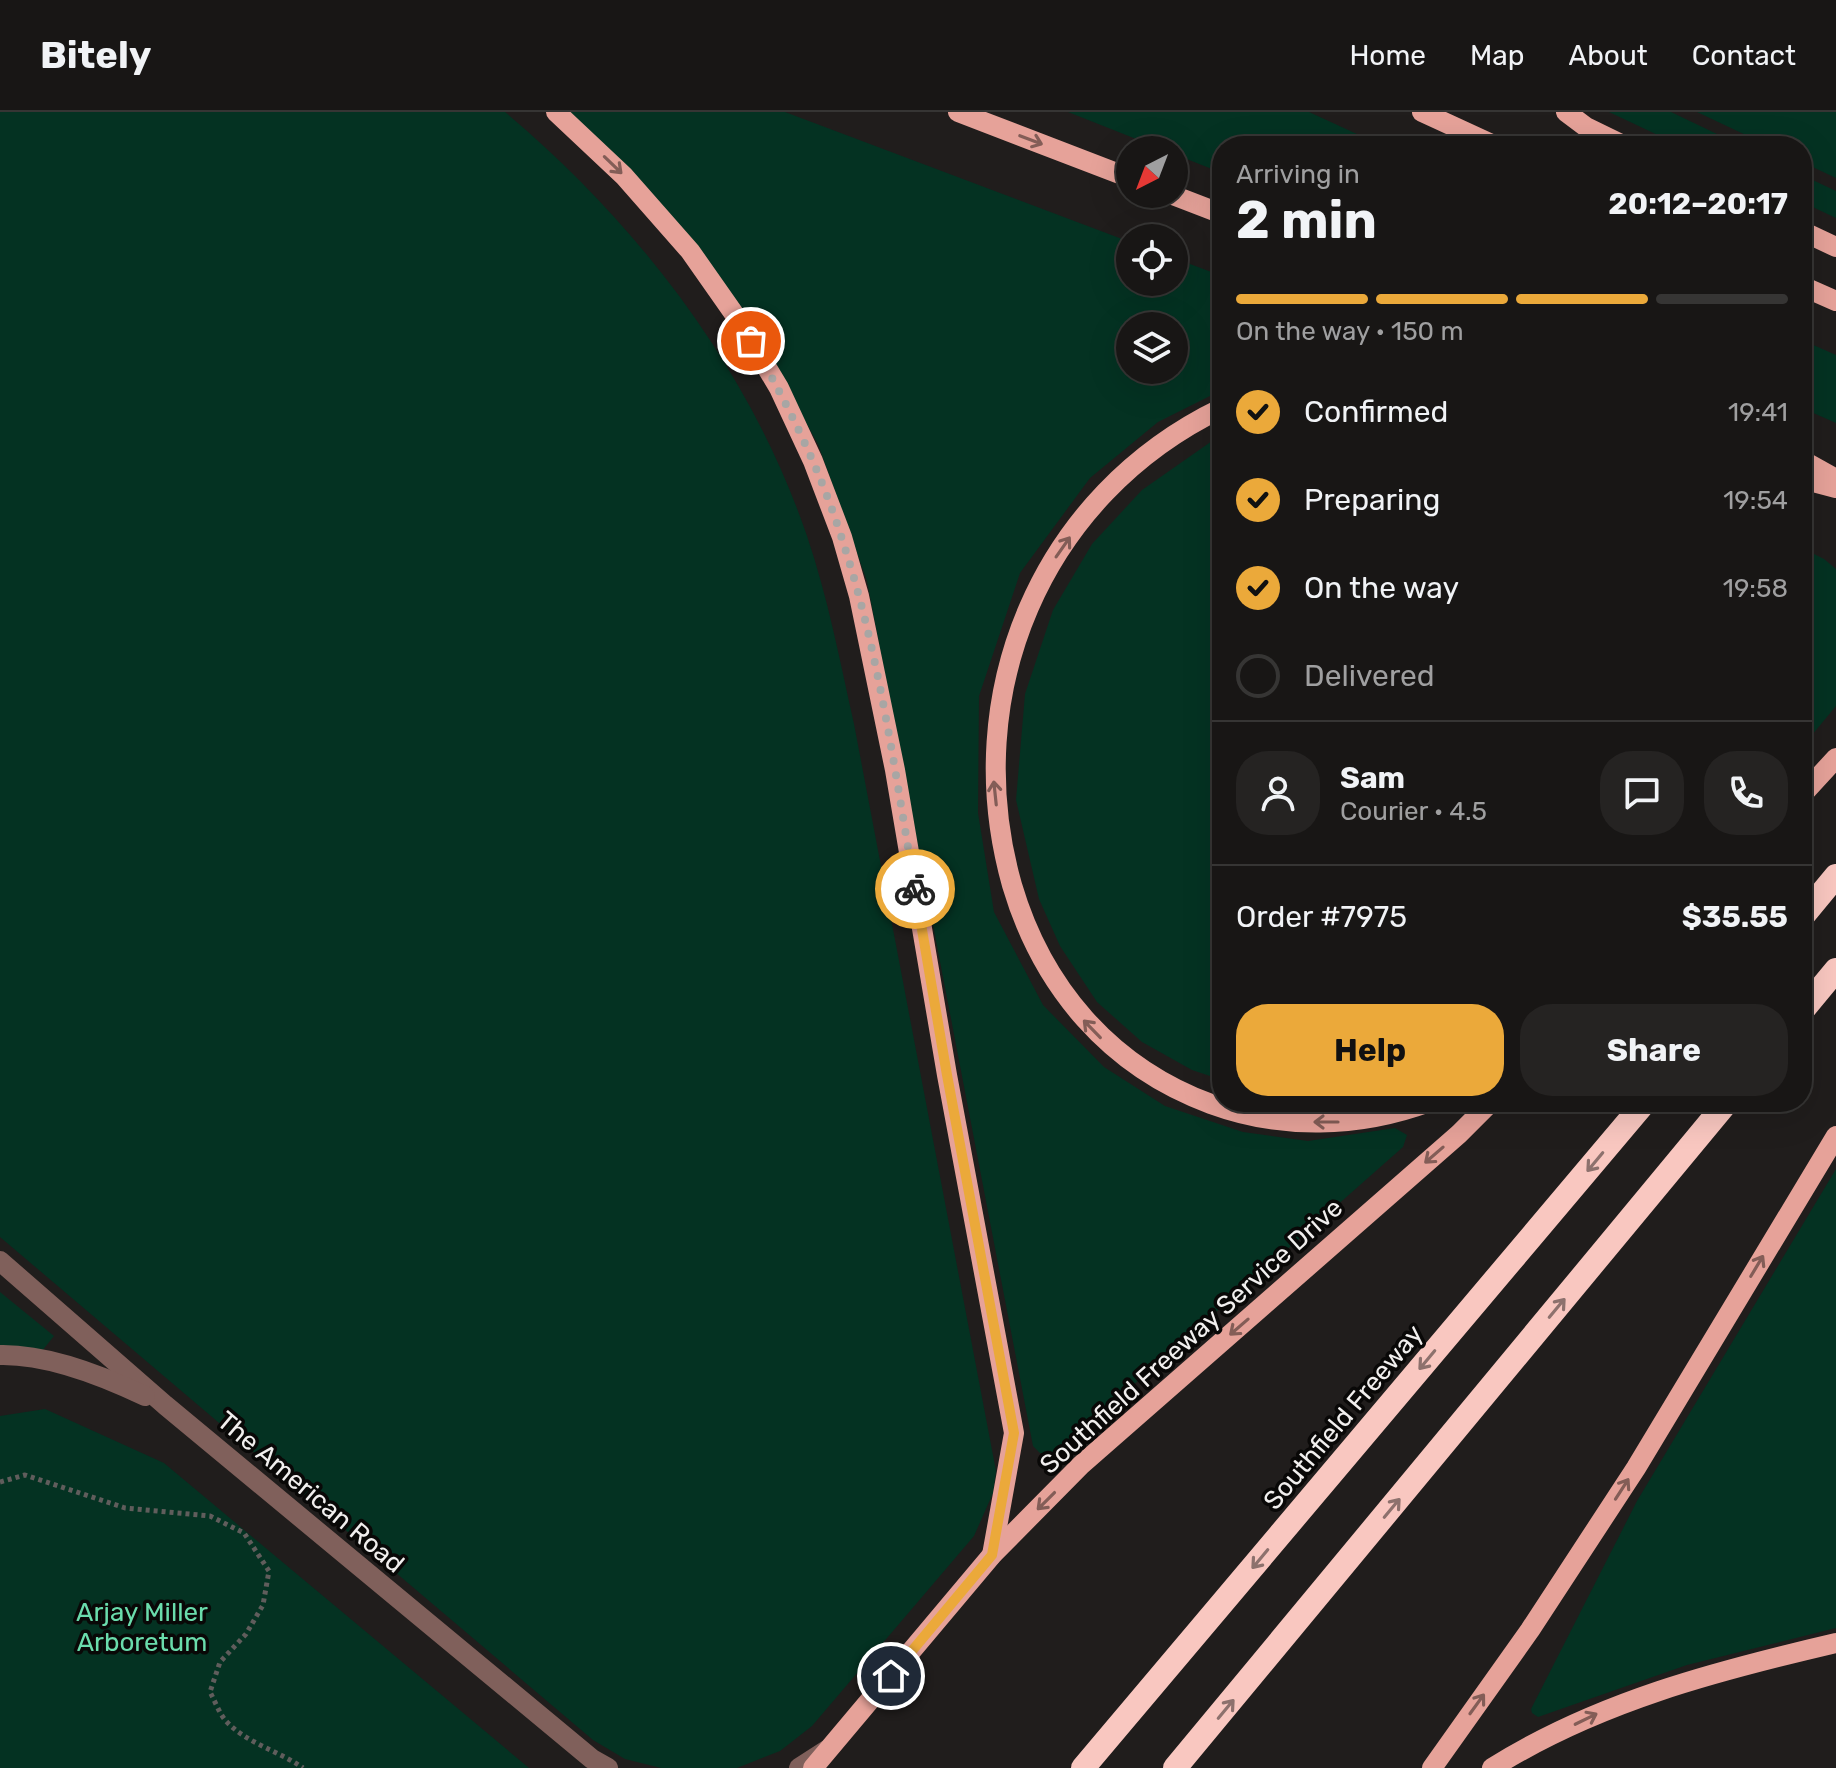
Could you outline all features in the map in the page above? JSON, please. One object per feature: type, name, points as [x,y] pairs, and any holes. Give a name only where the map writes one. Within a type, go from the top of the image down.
[{"type":"highway","points":[[1812,905],[1836,876]]},
{"type":"highway","points":[[1812,999],[1836,970]]},
{"type":"highway","name":"Southfield Freeway","points":[[1083,1768],[1637,1112]]},
{"type":"highway","points":[[1175,1768],[1719,1112]]},
{"type":"main road","points":[[556,112],[624,176],[690,251],[737,318],[779,388],[813,461],[842,537],[859,596],[895,770],[947,1075],[1014,1433],[992,1555]]},
{"type":"main road","points":[[958,112],[1116,173]]},
{"type":"main road","points":[[1422,112],[1474,136]]},
{"type":"main road","points":[[1566,112],[1604,136]]},
{"type":"main road","points":[[1188,201],[1212,210]]},
{"type":"main road","points":[[1812,236],[1836,247]]},
{"type":"main road","points":[[1812,290],[1836,301]]},
{"type":"main road","points":[[1212,413],[1158,446],[1116,482],[1057,553],[1032,600],[1009,662],[998,714],[994,780],[1001,845],[1021,914],[1045,967],[1078,1015],[1102,1040],[1130,1062],[1180,1093],[1212,1104]]},
{"type":"main road","points":[[1812,466],[1836,479]]},
{"type":"main road","points":[[1812,482],[1836,488]]},
{"type":"main road","points":[[1812,784],[1836,758]]},
{"type":"main road","points":[[1234,1112],[1295,1122],[1350,1122],[1402,1112]]},
{"type":"main road","name":"Southfield Freeway Service Drive","points":[[813,1768],[992,1555],[1081,1465],[1481,1112]]},
{"type":"main road","points":[[1432,1768],[1530,1630],[1636,1468],[1836,1136]]},
{"type":"main road","points":[[1492,1768],[1591,1716],[1643,1695],[1698,1677],[1836,1643]]},
{"type":"street","name":"The American Road","points":[[0,1261],[165,1405],[600,1765]]},
{"type":"street","points":[[0,1355],[63,1365],[114,1381],[165,1405]]},
{"type":"street","points":[[799,1768],[830,1748]]},
{"type":"path","points":[[0,1482],[25,1475],[125,1508],[210,1516],[244,1533],[269,1571],[263,1605],[246,1634],[220,1662],[210,1692],[225,1720],[248,1738],[303,1768]]},
{"type":"green space","points":[[0,112],[505,112],[601,202],[644,252],[722,358],[755,415],[783,474],[807,536],[833,630],[854,724],[996,1471],[993,1493],[974,1536],[812,1726],[780,1751],[737,1768],[661,1768],[625,1759],[593,1740],[0,1237]]},
{"type":"green space","points":[[566,112],[785,112],[1116,237],[1116,296],[1188,296],[1188,263],[1212,272],[1212,395],[1158,422],[1090,478],[1020,573],[979,696],[978,813],[994,912],[1043,1005],[1104,1067],[1165,1106],[1243,1132],[1308,1141],[1395,1128],[1407,1135],[1403,1147],[1053,1456],[1040,1453],[1033,1446],[867,581],[818,444],[746,317]]},
{"type":"green space","points":[[1068,112],[1309,112],[1361,136],[1212,136],[1212,169],[1188,160],[1188,136],[1129,136]]},
{"type":"green space","points":[[1609,112],[1671,112],[1721,136],[1660,136]]},
{"type":"green space","points":[[1697,112],[1836,112],[1836,178],[1812,167],[1812,136],[1748,136]]},
{"type":"green space","points":[[1812,180],[1836,191],[1836,218],[1812,207]]},
{"type":"green space","points":[[1812,344],[1836,355],[1836,423],[1812,412]]},
{"type":"green space","points":[[1212,441],[1212,1077],[1192,1070],[1142,1042],[1097,1002],[1060,946],[1039,899],[1016,800],[1025,694],[1053,610],[1092,544],[1142,490]]},
{"type":"green space","points":[[1812,553],[1836,569],[1836,706],[1812,735]]},
{"type":"green space","points":[[1836,1169],[1836,1628],[1687,1665],[1538,1717],[1531,1709],[1637,1501]]},
{"type":"green space","points":[[0,1292],[54,1336],[42,1351],[0,1346]]},
{"type":"green space","name":"Arjay Miller Arboretum","points":[[45,1409],[164,1463],[529,1768],[0,1768],[0,1416]]},
{"type":"way so far","points":[[751,341],[779,388],[813,461],[851,567],[895,770],[915,889]]},
{"type":"route","points":[[891,1676],[992,1555],[1014,1433],[915,889]]}]
